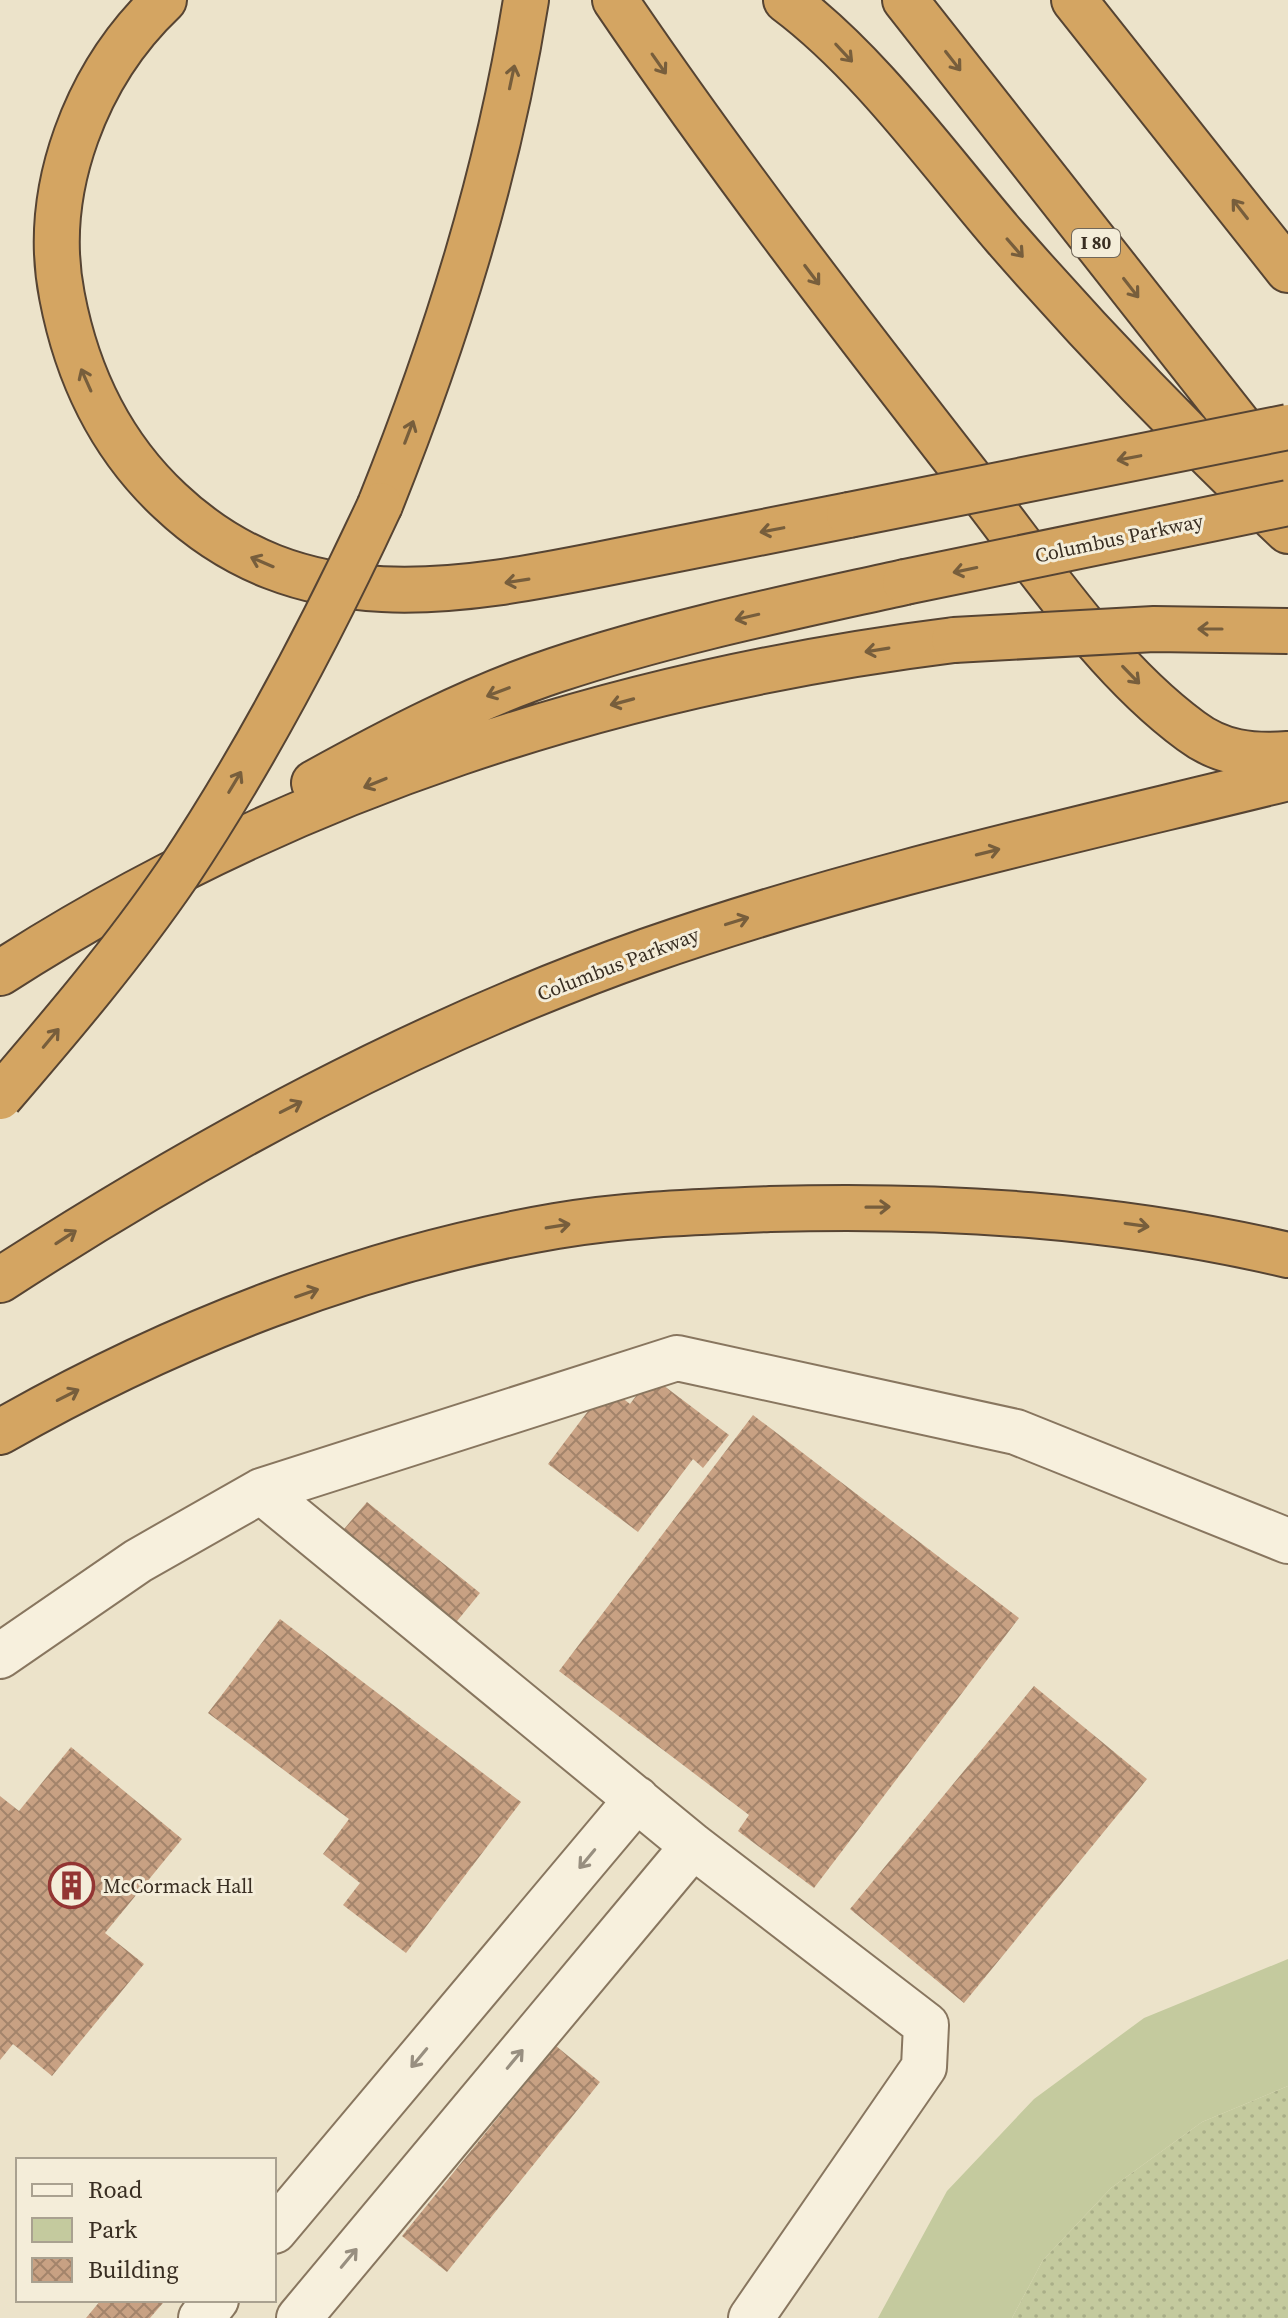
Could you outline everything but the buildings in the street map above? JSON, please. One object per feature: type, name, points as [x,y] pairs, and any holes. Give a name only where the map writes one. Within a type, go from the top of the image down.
[{"type":"highway","points":[[164,0],[127,40],[85,112],[60,196],[57,242],[59,282],[68,327],[81,370],[100,412],[125,452],[185,515],[257,561],[299,577],[347,587],[394,591],[439,590],[532,578],[1288,427]]},
{"type":"highway","points":[[0,1097],[131,938],[226,799],[306,658],[380,505],[440,349],[496,153],[526,0]]},
{"type":"highway","points":[[615,0],[802,262],[1092,632],[1171,715],[1213,745],[1252,755],[1288,754]]},
{"type":"highway","points":[[786,0],[829,37],[887,100],[1134,382],[1288,531]]},
{"type":"highway","name":"I 80","points":[[905,0],[1288,487]]},
{"type":"highway","points":[[1074,0],[1288,270]]},
{"type":"highway","name":"Columbus Parkway","points":[[14,965],[300,791],[465,705],[553,670],[640,643],[905,582],[1288,503]]},
{"type":"highway","points":[[14,965],[227,848],[311,809],[480,745],[563,718],[736,675],[954,640],[1139,630],[1288,631]]},
{"type":"highway","name":"Columbus Parkway","points":[[0,1280],[148,1187],[285,1110],[427,1042],[571,981],[673,942],[799,902],[1288,778]]},
{"type":"highway","points":[[0,1432],[110,1374],[263,1309],[422,1257],[582,1222],[676,1213],[800,1208],[976,1209],[1147,1227],[1288,1255]]},
{"type":"street","points":[[0,1656],[138,1561],[261,1491],[677,1358],[1016,1432],[1288,1541]]},
{"type":"street","points":[[261,1491],[693,1846],[926,2025],[924,2067],[751,2318]]},
{"type":"street","points":[[276,2229],[637,1799]]},
{"type":"street","points":[[299,2318],[693,1846]]},
{"type":"street","points":[[201,2318],[214,2302]]},
{"type":"green space","points":[[1288,1959],[1288,2086],[1202,2122],[1111,2188],[1043,2260],[1012,2318],[878,2318],[947,2191],[1034,2099],[1144,2018]]},
{"type":"green space","points":[[1288,2086],[1288,2318],[1012,2318],[1043,2260],[1111,2188],[1202,2122]]},
{"type":"place","name":"McCormack Hall","points":[[72,1886]]}]
